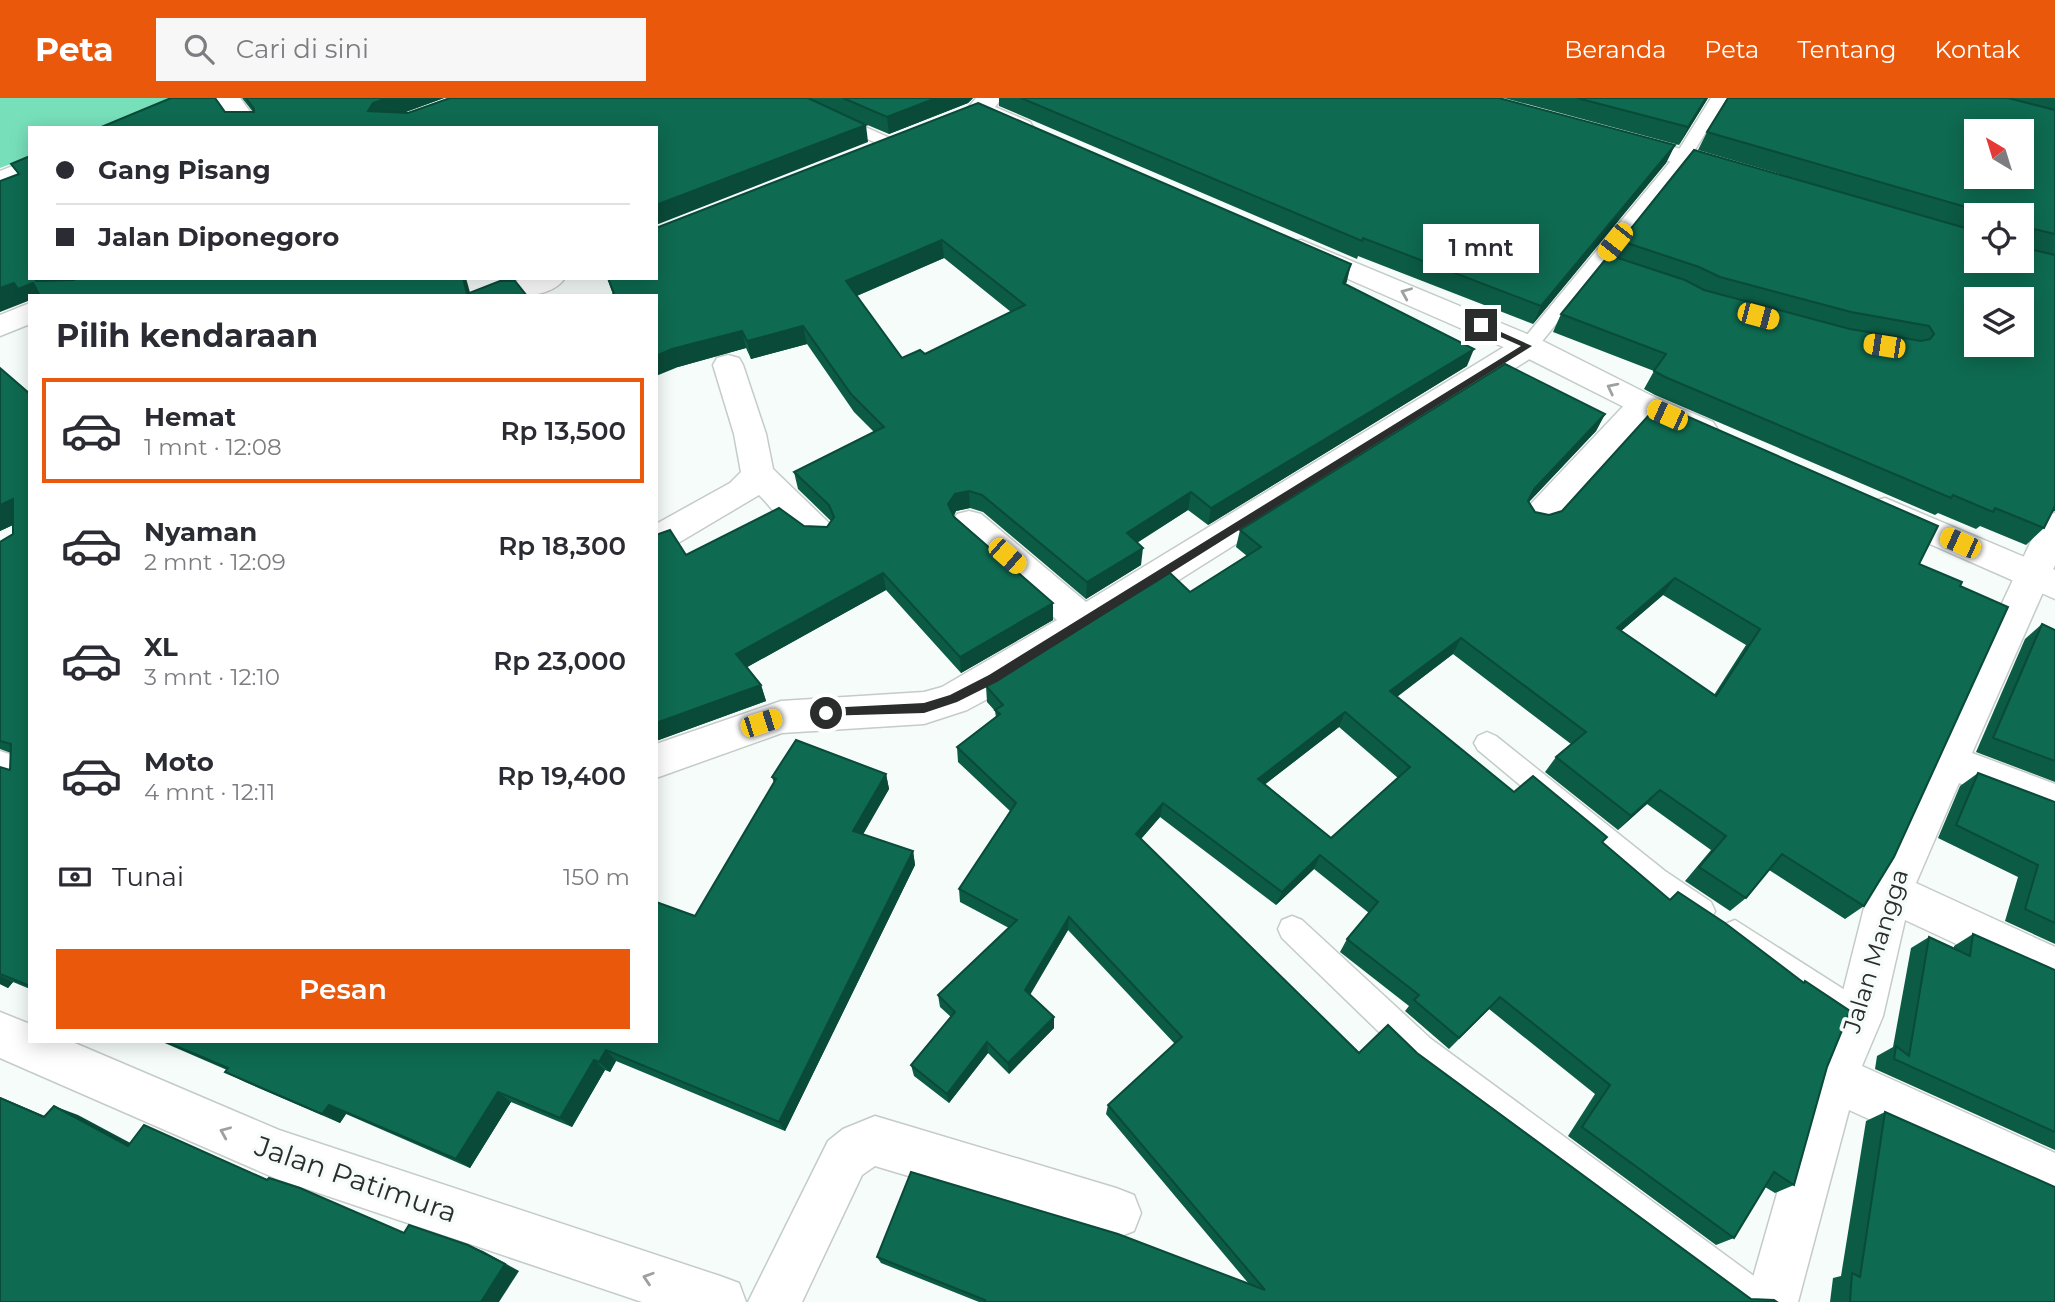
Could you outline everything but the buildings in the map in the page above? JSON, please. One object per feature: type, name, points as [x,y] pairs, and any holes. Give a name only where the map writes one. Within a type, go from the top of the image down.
[{"type":"main road","points":[[228,98],[249,126]]},
{"type":"main road","points":[[975,109],[1043,136]]},
{"type":"main road","points":[[1591,132],[1763,178]]},
{"type":"main road","points":[[856,160],[918,135]]},
{"type":"main road","points":[[0,181],[28,168]]},
{"type":"main road","points":[[1272,235],[1528,346],[1643,404],[1731,443]]},
{"type":"main road","points":[[508,294],[546,280]]},
{"type":"main road","points":[[0,327],[28,313]]},
{"type":"main road","points":[[658,760],[781,717],[881,712],[939,704],[993,678],[1528,346]]},
{"type":"main road","points":[[728,365],[750,434],[754,463],[759,475],[818,533]]},
{"type":"main road","points":[[1539,517],[1643,404]]},
{"type":"main road","points":[[658,539],[741,491],[759,475]]},
{"type":"main road","points":[[1857,498],[2044,580]]},
{"type":"main road","points":[[969,523],[1084,622]]},
{"type":"main road","name":"Jalan Mangga","points":[[1772,1302],[1834,1077],[1860,1016],[1890,892],[1947,761],[2044,580],[2055,526]]},
{"type":"main road","points":[[1947,761],[2055,802]]},
{"type":"main road","points":[[1890,892],[2055,969]]},
{"type":"main road","name":"Jalan Patimura","points":[[0,1035],[277,1154],[715,1301]]},
{"type":"main road","points":[[1834,1077],[2055,1179]]},
{"type":"main road","points":[[774,1302],[845,1158],[860,1146],[875,1141],[1116,1213]]},
{"type":"lane","points":[[787,98],[893,145]]},
{"type":"lane","points":[[1528,346],[1604,265],[1682,158],[1719,98]]},
{"type":"lane","points":[[1488,743],[1655,880],[1860,1016]]},
{"type":"lane","points":[[0,762],[28,771]]},
{"type":"lane","points":[[1292,929],[1420,1050],[1761,1302]]},
{"type":"shaded area","points":[[0,98],[182,98],[110,126],[28,126],[28,158],[0,168]]},
{"type":"route","points":[[826,713],[924,708],[953,699],[993,678],[1528,346],[1481,325]]}]
